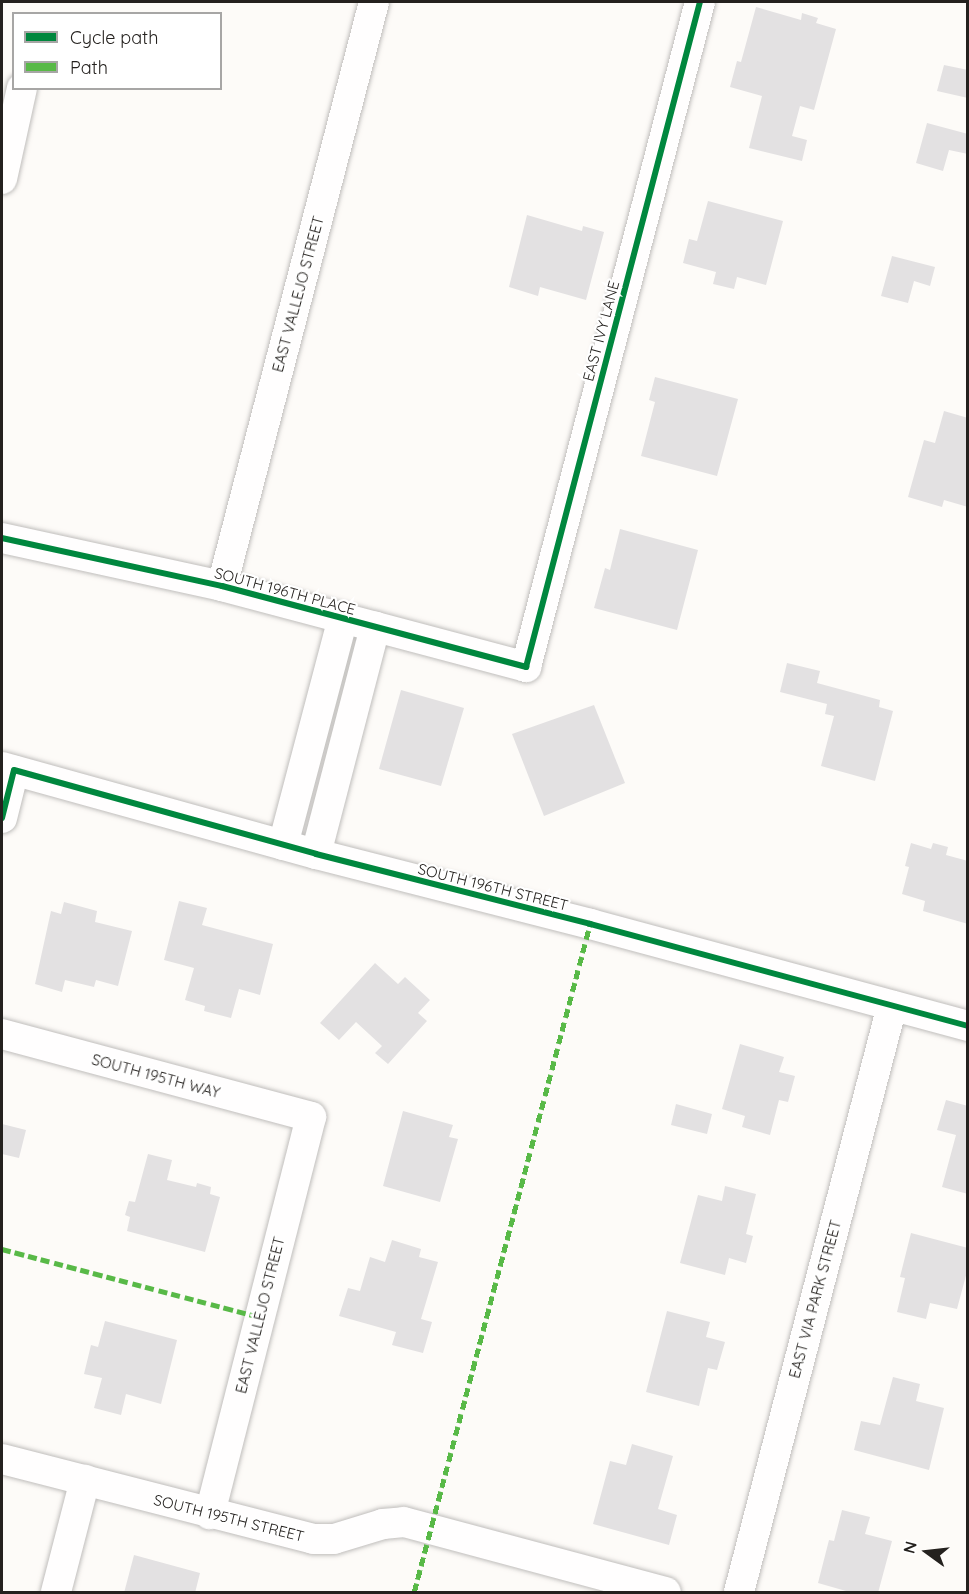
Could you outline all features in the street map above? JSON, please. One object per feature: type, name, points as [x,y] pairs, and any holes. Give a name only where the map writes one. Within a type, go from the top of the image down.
[{"type":"street","name":"EAST VALLEJO STREET","points":[[222,586],[374,2]]},
{"type":"street","name":"EAST IVY LANE","points":[[526,667],[700,2]]},
{"type":"street","points":[[2,179],[22,90]]},
{"type":"street","name":"SOUTH 196TH PLACE","points":[[2,538],[222,586],[526,667]]},
{"type":"street","points":[[283,845],[343,618]]},
{"type":"street","points":[[316,854],[375,627]]},
{"type":"street","points":[[325,685],[358,695]]},
{"type":"street","points":[[2,818],[8,768]]},
{"type":"street","name":"SOUTH 196TH STREET","points":[[8,768],[316,854],[968,1026]]},
{"type":"street","name":"EAST VIA PARK STREET","points":[[739,1593],[892,1006]]},
{"type":"street","name":"SOUTH 195TH WAY","points":[[2,1034],[311,1117]]},
{"type":"street","name":"EAST VALLEJO STREET","points":[[210,1514],[311,1117]]},
{"type":"street","name":"SOUTH 195TH STREET","points":[[2,1459],[313,1539],[334,1539],[383,1524],[404,1522],[666,1593]]},
{"type":"street","points":[[56,1593],[85,1480]]},
{"type":"building","points":[[756,7],[801,20],[802,13],[818,18],[816,23],[836,29],[814,110],[800,106],[792,136],[807,140],[802,161],[749,148],[762,96],[730,87],[737,61],[741,62]]},
{"type":"building","points":[[944,65],[968,70],[968,98],[937,91]]},
{"type":"building","points":[[927,123],[968,134],[968,154],[949,150],[943,171],[916,163]]},
{"type":"building","points":[[708,201],[783,221],[766,285],[737,277],[734,289],[713,284],[716,272],[683,263],[689,239],[697,241]]},
{"type":"building","points":[[527,215],[582,231],[583,226],[604,232],[586,300],[540,287],[538,296],[509,287]]},
{"type":"building","points":[[892,256],[935,267],[930,286],[914,281],[908,303],[881,296]]},
{"type":"building","points":[[655,377],[738,399],[717,476],[641,456],[655,402],[649,400]]},
{"type":"building","points":[[944,411],[968,418],[968,507],[944,500],[942,507],[908,497],[924,440],[935,443]]},
{"type":"building","points":[[620,529],[698,550],[677,630],[594,608],[605,568],[610,570]]},
{"type":"building","points":[[787,663],[820,671],[817,683],[880,700],[879,707],[893,711],[875,781],[821,766],[834,716],[825,714],[827,704],[780,692]]},
{"type":"building","points":[[401,690],[464,708],[441,786],[379,769]]},
{"type":"building","points":[[594,705],[625,783],[544,816],[512,734]]},
{"type":"building","points":[[911,843],[931,849],[933,843],[948,847],[946,855],[968,861],[968,924],[923,911],[925,901],[902,894],[909,867],[905,866]]},
{"type":"building","points":[[179,901],[207,908],[202,925],[273,944],[260,995],[239,989],[231,1018],[204,1011],[205,1006],[185,1000],[194,968],[164,960]]},
{"type":"building","points":[[64,902],[97,911],[95,922],[132,931],[118,986],[96,980],[94,987],[65,980],[62,992],[35,984],[51,911],[61,914]]},
{"type":"building","points":[[375,963],[398,984],[405,977],[430,1000],[418,1013],[427,1021],[388,1064],[375,1053],[382,1046],[356,1022],[339,1040],[320,1023]]},
{"type":"building","points":[[740,1044],[784,1057],[779,1072],[795,1076],[788,1102],[779,1100],[770,1135],[742,1127],[745,1116],[722,1109]]},
{"type":"building","points":[[946,1100],[968,1106],[968,1194],[942,1187],[956,1135],[937,1130]]},
{"type":"building","points":[[676,1104],[712,1114],[707,1134],[671,1125]]},
{"type":"building","points":[[403,1111],[453,1125],[449,1137],[458,1139],[440,1202],[383,1186]]},
{"type":"building","points":[[2,1124],[26,1130],[19,1158],[2,1154]]},
{"type":"building","points":[[148,1154],[172,1160],[167,1180],[196,1187],[197,1183],[211,1187],[210,1194],[220,1197],[205,1252],[127,1231],[130,1217],[125,1215],[129,1201],[135,1202]]},
{"type":"building","points":[[725,1186],[756,1194],[746,1234],[753,1236],[746,1263],[729,1258],[725,1275],[680,1263],[698,1195],[722,1201]]},
{"type":"building","points":[[911,1233],[968,1248],[968,1268],[957,1309],[930,1303],[926,1319],[897,1312],[905,1278],[900,1277]]},
{"type":"building","points":[[392,1240],[421,1249],[419,1257],[438,1262],[421,1319],[432,1322],[423,1353],[392,1345],[396,1332],[339,1316],[348,1288],[360,1291],[370,1257],[385,1262]]},
{"type":"building","points":[[667,1311],[710,1322],[706,1337],[725,1342],[717,1370],[708,1368],[699,1406],[646,1392]]},
{"type":"building","points":[[105,1321],[177,1340],[161,1404],[126,1394],[121,1415],[94,1408],[102,1378],[84,1374],[91,1345],[98,1347]]},
{"type":"building","points":[[893,1377],[920,1384],[916,1401],[944,1408],[929,1470],[854,1450],[861,1421],[880,1425]]},
{"type":"building","points":[[632,1444],[673,1456],[658,1509],[677,1515],[669,1545],[593,1524],[610,1461],[626,1465]]},
{"type":"building","points":[[842,1510],[870,1517],[865,1534],[892,1541],[878,1593],[853,1593],[818,1583],[829,1540],[834,1541]]},
{"type":"building","points":[[134,1555],[200,1573],[195,1593],[124,1593]]},
{"type":"marked path","points":[[414,1592],[590,924]]},
{"type":"marked path","points":[[2,1249],[260,1317]]},
{"type":"cycle path","points":[[2,538],[222,586],[526,667],[700,2]]},
{"type":"cycle path","points":[[2,818],[14,770],[316,854],[590,924],[968,1026]]}]
